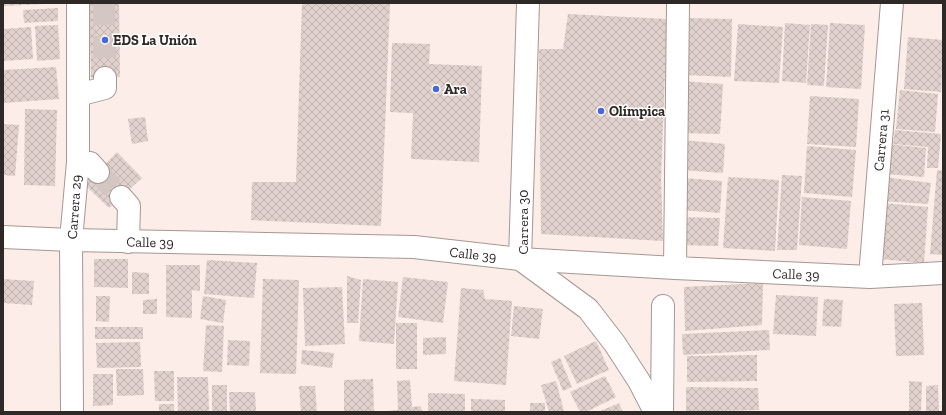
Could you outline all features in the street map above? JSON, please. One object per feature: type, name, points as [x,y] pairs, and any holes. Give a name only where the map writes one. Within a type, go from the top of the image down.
[{"type":"street","name":"Carrera 29","points":[[72,412],[71,240],[78,162],[78,3]]},
{"type":"street","name":"Carrera 30","points":[[528,3],[520,259],[588,309],[615,344],[639,381],[655,412]]},
{"type":"street","points":[[675,268],[678,3]]},
{"type":"street","name":"Carrera 31","points":[[870,277],[892,3]]},
{"type":"street","points":[[78,95],[105,88],[105,78]]},
{"type":"street","points":[[78,162],[90,163],[98,172]]},
{"type":"street","points":[[121,197],[129,206],[128,242]]},
{"type":"street","name":"Calle 39","points":[[3,237],[128,242],[414,247],[520,259],[870,277],[943,273]]},
{"type":"street","points":[[662,306],[662,412]]},
{"type":"building","points":[[3,3],[45,3],[45,4],[3,6]]},
{"type":"building","name":"EDS La Unión","points":[[89,3],[119,3],[120,77],[91,78]]},
{"type":"building","points":[[302,3],[390,3],[381,226],[251,220],[252,182],[296,182]]},
{"type":"building","points":[[58,8],[58,21],[24,23],[23,10]]},
{"type":"building","name":"Olímpica","points":[[568,14],[667,19],[661,179],[663,241],[541,234],[539,49],[563,49]]},
{"type":"building","points":[[685,18],[732,19],[731,77],[684,75]]},
{"type":"building","points":[[785,23],[810,25],[806,83],[782,81]]},
{"type":"building","points":[[830,23],[865,25],[861,89],[826,87]]},
{"type":"building","points":[[738,24],[783,27],[779,83],[734,81]]},
{"type":"building","points":[[811,24],[828,25],[824,86],[807,85]]},
{"type":"building","points":[[58,25],[60,59],[37,61],[35,26]]},
{"type":"building","points":[[31,27],[33,59],[3,61],[3,29]]},
{"type":"building","points":[[908,37],[943,40],[941,92],[904,89]]},
{"type":"building","name":"Ara","points":[[392,43],[430,44],[429,64],[482,66],[479,162],[411,159],[413,113],[390,112]]},
{"type":"building","points":[[56,67],[59,99],[3,103],[3,70]]},
{"type":"building","points":[[683,81],[723,84],[720,134],[680,133]]},
{"type":"building","points":[[900,90],[938,94],[935,132],[896,129]]},
{"type":"building","points":[[810,96],[859,99],[856,147],[807,144]]},
{"type":"building","points":[[25,109],[57,110],[55,186],[24,185]]},
{"type":"building","points":[[145,117],[148,141],[132,144],[128,119]]},
{"type":"building","points":[[3,124],[19,125],[15,176],[3,175]]},
{"type":"building","points":[[895,130],[941,134],[938,168],[927,168],[928,147],[893,144]]},
{"type":"building","points":[[683,140],[725,144],[723,173],[681,170]]},
{"type":"building","points":[[888,144],[926,148],[924,177],[885,174]]},
{"type":"building","points":[[807,146],[856,150],[852,197],[804,193]]},
{"type":"building","points":[[117,152],[142,178],[109,208],[85,185]]},
{"type":"building","points":[[937,170],[943,171],[943,255],[930,254]]},
{"type":"building","points":[[782,175],[802,176],[797,250],[777,250]]},
{"type":"building","points":[[728,177],[779,180],[775,251],[723,248]]},
{"type":"building","points":[[884,177],[931,183],[928,204],[881,201]]},
{"type":"building","points":[[684,178],[722,181],[720,213],[681,210]]},
{"type":"building","points":[[802,197],[851,201],[847,249],[799,245]]},
{"type":"building","points":[[883,203],[928,207],[924,263],[879,259]]},
{"type":"building","points":[[681,217],[720,218],[718,246],[679,245]]},
{"type":"building","points":[[94,259],[128,259],[128,288],[94,287]]},
{"type":"building","points":[[207,260],[257,263],[254,298],[204,294]]},
{"type":"building","points":[[166,265],[200,265],[200,291],[192,290],[192,318],[166,317]]},
{"type":"building","points":[[132,272],[149,273],[149,294],[132,294]]},
{"type":"building","points":[[347,276],[361,280],[358,323],[347,323]]},
{"type":"building","points":[[403,277],[448,282],[443,323],[398,317]]},
{"type":"building","points":[[3,279],[34,281],[32,305],[3,303]]},
{"type":"building","points":[[263,279],[299,280],[296,374],[260,373]]},
{"type":"building","points":[[363,279],[398,282],[394,344],[359,341]]},
{"type":"building","points":[[763,283],[762,325],[685,331],[684,287]]},
{"type":"building","points":[[342,287],[345,344],[305,346],[303,288]]},
{"type":"building","points":[[461,288],[483,290],[485,299],[512,301],[506,385],[454,381]]},
{"type":"building","points":[[776,295],[818,297],[816,336],[773,334]]},
{"type":"building","points":[[96,296],[110,296],[109,322],[96,321]]},
{"type":"building","points":[[203,296],[226,300],[223,323],[200,319]]},
{"type":"building","points":[[157,299],[157,314],[143,314],[143,300]]},
{"type":"building","points":[[824,299],[843,300],[841,327],[822,326]]},
{"type":"building","points":[[922,303],[924,355],[896,356],[894,304]]},
{"type":"building","points":[[514,306],[543,309],[539,339],[511,336]]},
{"type":"building","points":[[396,323],[417,323],[417,369],[396,369]]},
{"type":"building","points":[[206,325],[224,326],[222,372],[203,371]]},
{"type":"building","points":[[95,327],[143,327],[143,339],[95,339]]},
{"type":"building","points":[[769,330],[770,350],[683,355],[682,334]]},
{"type":"building","points":[[446,337],[446,354],[423,355],[423,338]]},
{"type":"building","points":[[228,340],[250,341],[249,366],[227,365]]},
{"type":"building","points":[[596,341],[609,370],[577,384],[564,356]]},
{"type":"building","points":[[140,342],[141,367],[97,368],[96,343]]},
{"type":"building","points":[[302,350],[334,353],[332,368],[301,364]]},
{"type":"building","points":[[757,355],[757,381],[687,382],[687,356]]},
{"type":"building","points":[[560,358],[572,387],[563,391],[551,362]]},
{"type":"building","points":[[116,369],[143,369],[144,395],[117,396]]},
{"type":"building","points":[[154,371],[174,371],[174,401],[155,401]]},
{"type":"building","points":[[93,374],[113,374],[113,405],[93,406]]},
{"type":"building","points":[[605,376],[616,397],[586,412],[580,412],[570,392]]},
{"type":"building","points":[[177,377],[208,377],[209,412],[178,412]]},
{"type":"building","points":[[373,379],[374,412],[344,412],[344,380]]},
{"type":"building","points":[[410,380],[412,407],[421,406],[422,412],[386,412],[398,410],[397,381]]},
{"type":"building","points":[[556,381],[564,411],[549,412],[541,385]]},
{"type":"building","points":[[909,381],[922,382],[921,412],[909,412]]},
{"type":"building","points":[[212,385],[227,385],[227,412],[212,412]]},
{"type":"building","points":[[938,385],[939,412],[926,412],[926,386]]},
{"type":"building","points":[[299,386],[315,386],[317,412],[301,412]]},
{"type":"building","points":[[686,387],[758,388],[759,410],[686,412]]},
{"type":"building","points":[[229,392],[255,392],[256,412],[230,412]]},
{"type":"building","points":[[428,393],[465,394],[465,412],[428,412]]},
{"type":"building","points":[[471,399],[505,400],[505,412],[471,412]]},
{"type":"building","points":[[530,403],[545,403],[545,412],[530,412]]},
{"type":"building","points":[[619,403],[623,412],[598,412]]},
{"type":"building","points":[[159,404],[174,404],[174,412],[159,412]]},
{"type":"tunnel","points":[[104,3],[105,78]]},
{"type":"tunnel","points":[[98,172],[121,197]]},
{"type":"place","name":"EDS La Unión","points":[[105,40]]},
{"type":"place","name":"Ara","points":[[436,89]]},
{"type":"place","name":"Olímpica","points":[[601,111]]}]
